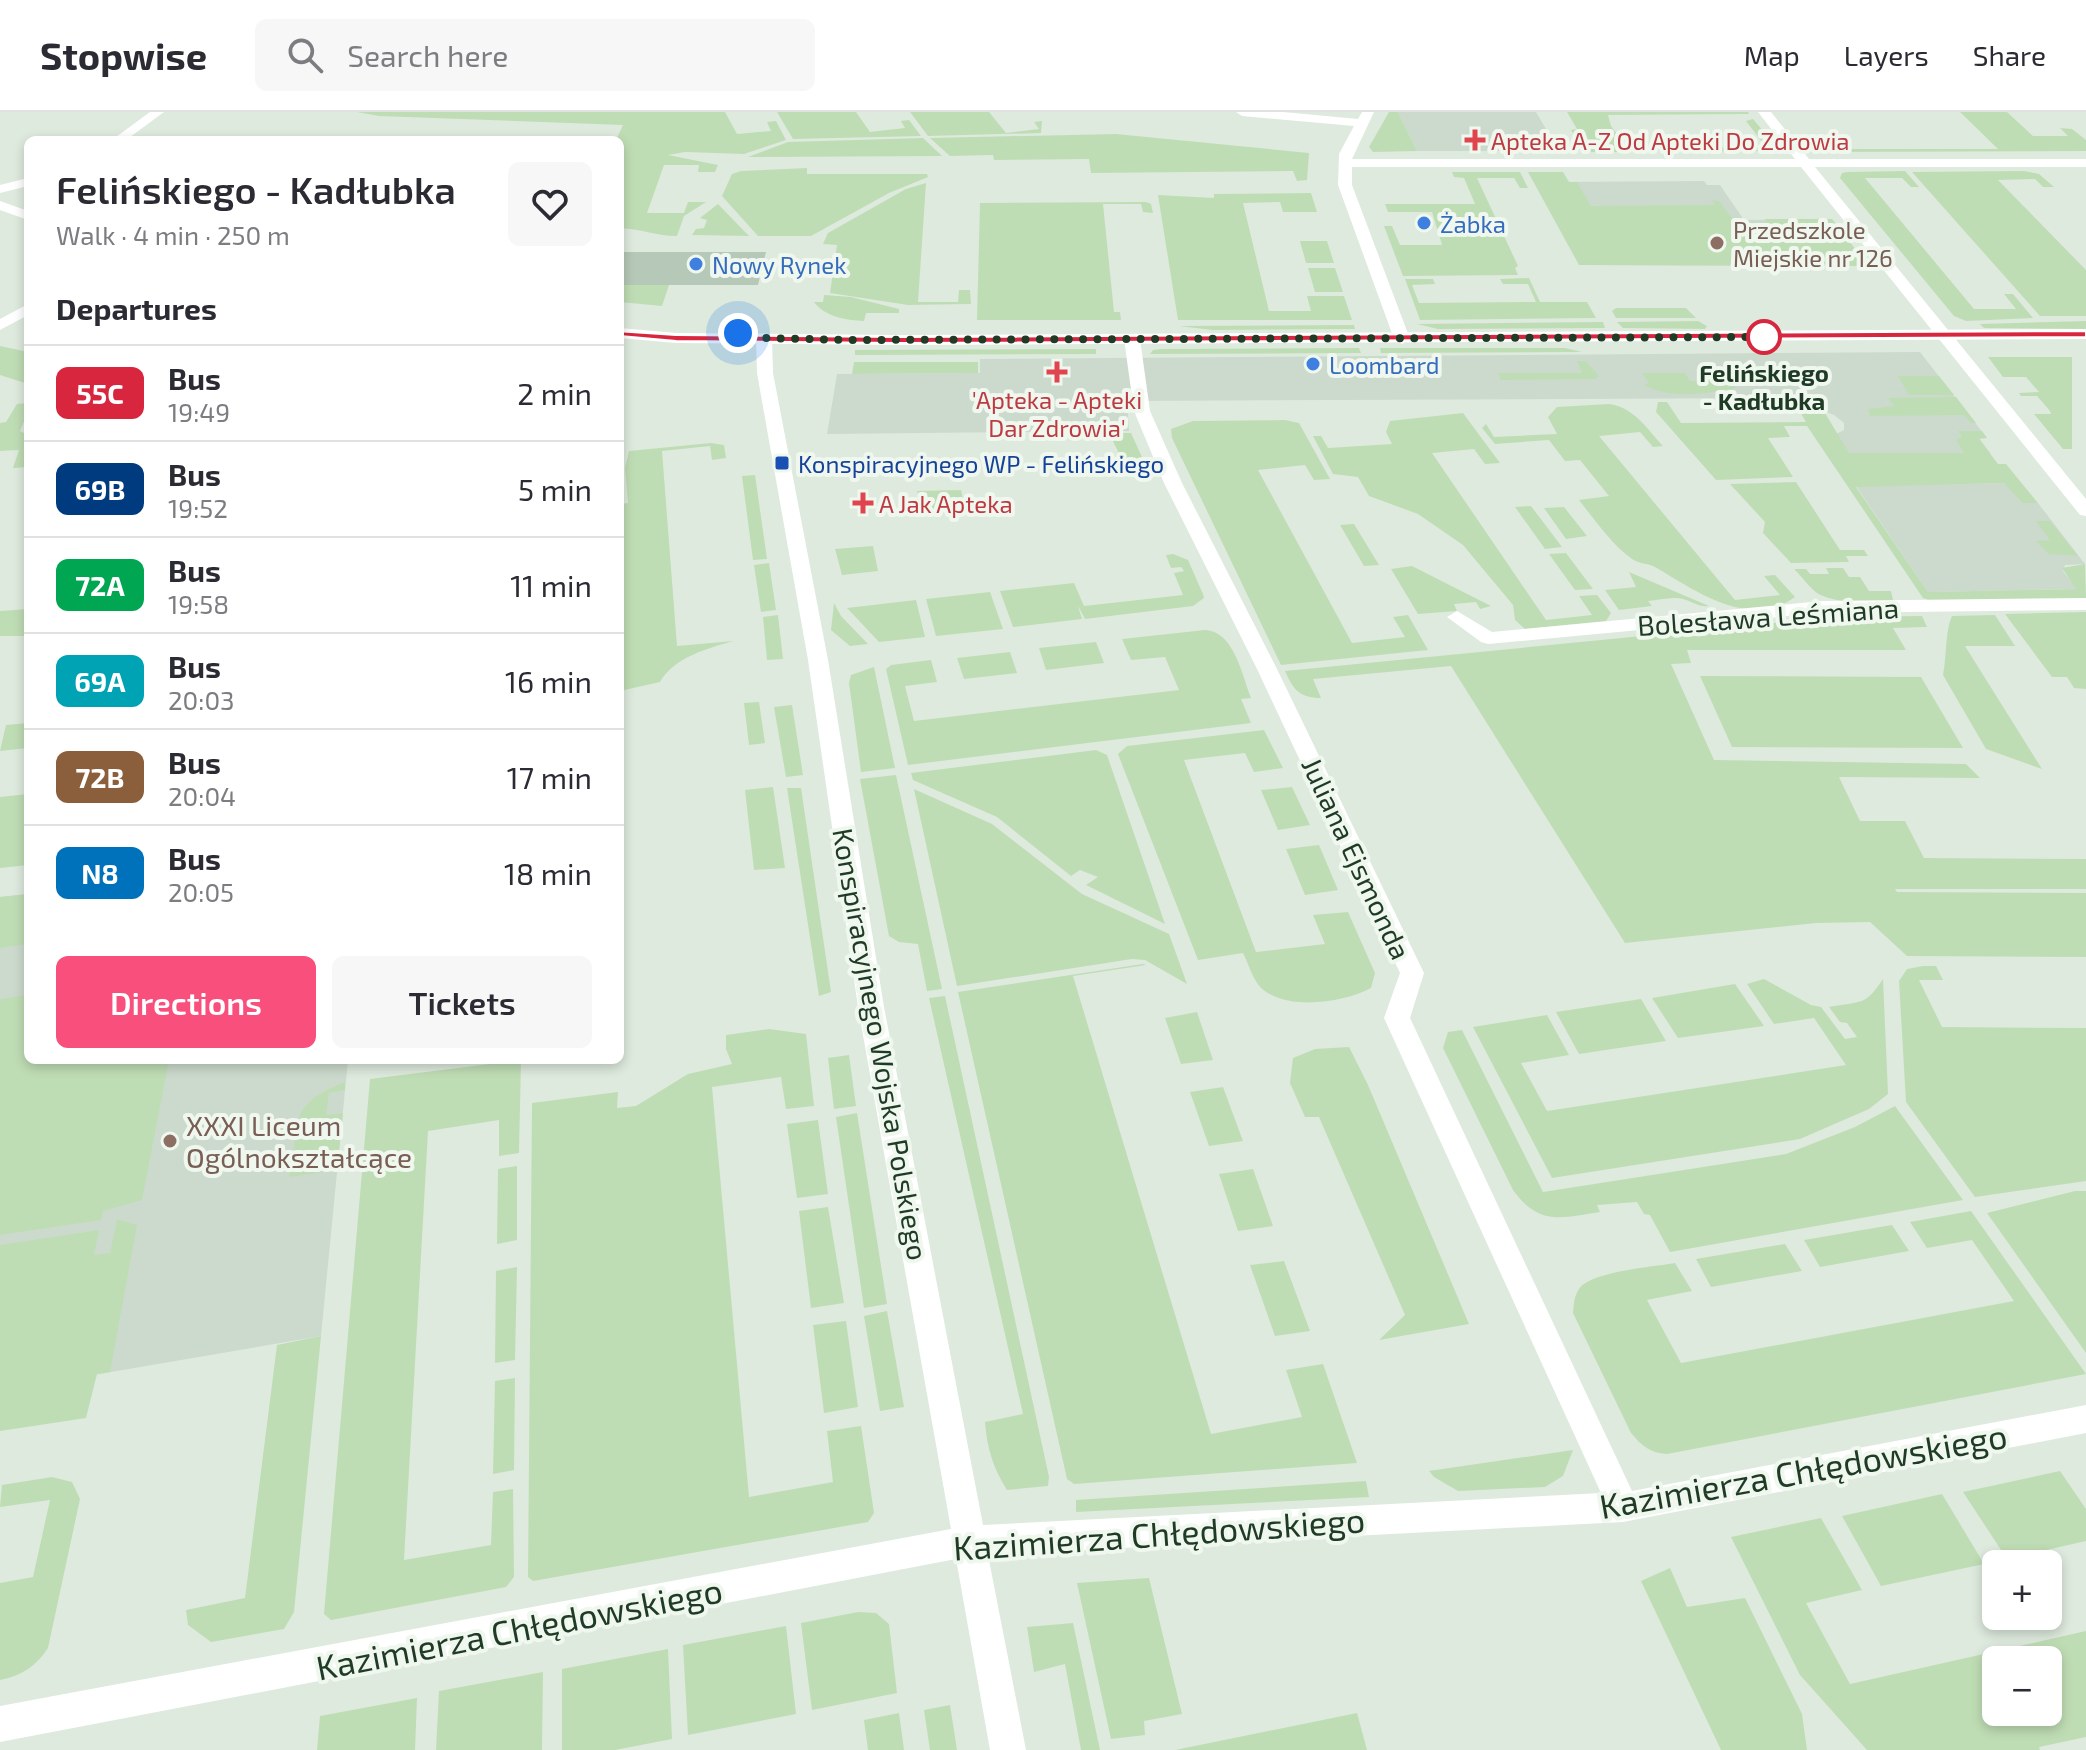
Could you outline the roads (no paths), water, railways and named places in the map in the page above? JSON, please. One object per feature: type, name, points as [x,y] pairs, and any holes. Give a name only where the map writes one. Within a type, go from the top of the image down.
[{"type":"street","points":[[124,136],[158,112]]},
{"type":"street","points":[[1242,112],[1365,118],[1345,163],[1345,185],[1402,339]]},
{"type":"street","points":[[1764,112],[2086,511]]},
{"type":"street","points":[[1345,163],[2086,163]]},
{"type":"street","points":[[0,189],[24,183]]},
{"type":"street","points":[[0,205],[24,209]]},
{"type":"street","points":[[0,325],[24,311]]},
{"type":"street","points":[[624,318],[687,324],[764,338]]},
{"type":"street","points":[[624,333],[676,338],[1132,339],[2086,334]]},
{"type":"street","name":"Konspiracyjnego Wojska Polskiego","points":[[764,338],[765,373],[818,660],[871,1007],[1008,1750]]},
{"type":"street","name":"Juliana Ejsmonda","points":[[1132,339],[1142,411],[1173,483],[1267,669],[1412,973],[1397,1018],[1623,1507]]},
{"type":"street","name":"Bolesława Leśmiana","points":[[1457,617],[1488,638],[1822,607],[2086,604]]},
{"type":"street","name":"Kazimierza Chłędowskiego","points":[[0,1724],[969,1541],[1623,1507],[2086,1419]]},
{"type":"place","name":"Apteka A-Z Od Apteki Do Zdrowia","points":[[1475,140]]},
{"type":"place","name":"Żabka","points":[[1424,223]]},
{"type":"place","name":"Przedszkole Miejskie nr 126","points":[[1717,243]]},
{"type":"place","name":"Nowy Rynek","points":[[696,264]]},
{"type":"place","name":"Felińskiego - Kadłubka","points":[[1764,337]]},
{"type":"place","name":"Loombard","points":[[1313,364]]},
{"type":"place","name":"'Apteka - Apteki Dar Zdrowia'","points":[[1057,372]]},
{"type":"place","name":"Konspiracyjnego WP - Felińskiego","points":[[782,463]]},
{"type":"place","name":"A Jak Apteka","points":[[863,503]]},
{"type":"place","name":"XXXI Liceum Ogólnokształcące","points":[[170,1141]]}]
